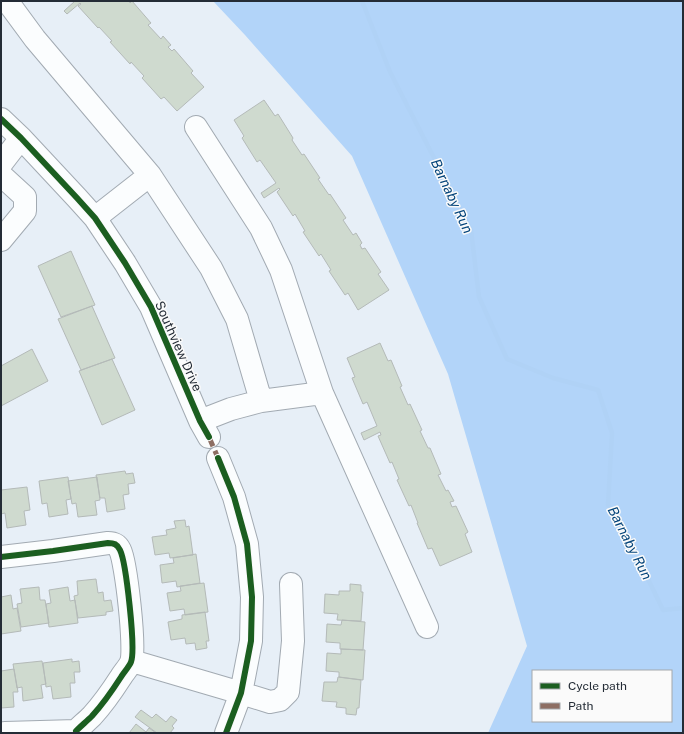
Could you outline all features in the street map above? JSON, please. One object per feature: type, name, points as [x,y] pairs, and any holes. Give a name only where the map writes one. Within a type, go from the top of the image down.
[{"type":"street","points":[[6,1],[35,39],[150,175],[211,268],[237,319],[261,401],[322,393]]},
{"type":"street","name":"Southview Drive","points":[[1,120],[21,138],[77,198],[94,218],[125,263],[151,307],[205,429],[231,409],[261,401]]},
{"type":"street","points":[[196,127],[246,204],[264,235],[281,270],[322,393],[427,627]]},
{"type":"street","points":[[1,164],[21,138]]},
{"type":"street","points":[[1,175],[25,197],[25,211],[1,240]]},
{"type":"street","points":[[94,218],[150,175]]},
{"type":"street","points":[[218,458],[234,497],[247,544],[252,596],[251,641],[241,693],[226,733]]},
{"type":"street","points":[[1,557],[108,543],[116,544],[120,550],[124,563],[133,639],[132,661],[100,707],[91,718],[75,732],[4,733]]},
{"type":"street","points":[[132,661],[270,702],[280,700],[288,692],[293,641],[291,584]]},
{"type":"shaded area","points":[[213,1],[683,1],[683,733],[488,733],[527,646],[448,374],[352,156]]},
{"type":"building","points":[[75,1],[129,1],[130,3],[132,1],[151,23],[148,25],[161,39],[163,36],[171,45],[168,47],[172,51],[174,49],[193,71],[191,73],[204,87],[177,111],[164,97],[161,99],[142,78],[144,76],[131,62],[130,64],[110,42],[112,41],[78,6],[81,4],[80,3],[67,14],[64,11]]},
{"type":"building","points":[[264,100],[275,116],[278,114],[293,138],[292,140],[302,155],[304,154],[320,178],[318,179],[346,218],[343,220],[353,235],[356,233],[362,243],[360,245],[362,249],[365,248],[381,272],[378,274],[389,290],[358,310],[348,293],[345,295],[329,271],[331,270],[321,254],[319,256],[303,232],[305,231],[295,214],[293,216],[277,192],[280,189],[279,188],[264,198],[261,193],[276,183],[260,160],[257,162],[242,138],[244,136],[234,120]]},
{"type":"building","points":[[71,251],[95,305],[61,317],[38,266]]},
{"type":"building","points":[[92,306],[115,358],[81,370],[58,319]]},
{"type":"building","points":[[380,343],[388,361],[391,360],[402,386],[400,387],[422,430],[420,431],[428,448],[430,448],[441,474],[438,475],[446,491],[448,490],[454,501],[450,502],[452,507],[456,506],[468,532],[465,534],[472,552],[440,566],[432,548],[428,549],[411,505],[409,506],[397,480],[399,479],[392,462],[390,463],[378,436],[381,435],[380,432],[364,440],[361,433],[377,426],[367,402],[363,404],[352,378],[355,377],[347,358]]},
{"type":"building","points":[[32,349],[48,381],[1,406],[1,366]]},
{"type":"building","points":[[112,359],[135,410],[102,425],[79,371]]},
{"type":"building","points":[[125,471],[126,474],[133,473],[135,483],[128,484],[129,494],[123,495],[125,509],[107,512],[105,498],[100,498],[96,475]]},
{"type":"building","points":[[68,477],[71,499],[66,500],[68,514],[49,517],[47,503],[42,504],[39,481]]},
{"type":"building","points":[[97,477],[100,500],[95,501],[97,515],[78,517],[76,503],[72,504],[68,481]]},
{"type":"building","points":[[27,487],[30,510],[24,511],[26,525],[7,528],[5,513],[1,514],[1,490]]},
{"type":"building","points":[[185,520],[186,527],[189,526],[193,555],[170,558],[169,553],[155,555],[152,537],[167,535],[166,530],[176,528],[174,521]]},
{"type":"building","points":[[196,554],[200,583],[177,587],[176,581],[162,583],[160,565],[174,563],[173,558]]},
{"type":"building","points":[[96,579],[98,593],[103,592],[104,601],[111,600],[113,611],[106,612],[106,615],[78,618],[74,596],[78,595],[77,581]]},
{"type":"building","points":[[204,583],[208,612],[185,615],[184,609],[170,611],[167,593],[181,591],[180,586]]},
{"type":"building","points":[[350,584],[361,585],[361,592],[363,592],[361,621],[337,620],[338,614],[324,613],[325,594],[339,595],[339,591],[350,591]]},
{"type":"building","points":[[39,587],[40,600],[45,600],[49,623],[21,627],[17,604],[22,603],[20,589]]},
{"type":"building","points":[[68,587],[70,601],[75,600],[78,623],[49,627],[46,604],[51,603],[49,590]]},
{"type":"building","points":[[11,595],[13,609],[17,608],[21,631],[1,634],[1,597]]},
{"type":"building","points":[[205,612],[209,641],[206,641],[207,648],[196,650],[195,643],[186,644],[185,638],[171,640],[168,622],[182,619],[182,615]]},
{"type":"building","points":[[342,620],[365,622],[363,650],[340,649],[340,643],[326,642],[327,624],[341,625]]},
{"type":"building","points":[[341,649],[365,650],[363,680],[339,677],[339,672],[326,671],[327,653],[341,654]]},
{"type":"building","points":[[72,659],[72,662],[79,661],[80,672],[74,672],[75,683],[70,683],[71,697],[53,699],[51,686],[46,687],[43,663]]},
{"type":"building","points":[[42,661],[46,684],[41,685],[43,698],[23,701],[22,687],[17,688],[13,664]]},
{"type":"building","points":[[14,669],[18,692],[13,692],[14,707],[1,708],[1,671]]},
{"type":"building","points":[[338,677],[361,680],[359,708],[357,708],[356,715],[346,714],[346,708],[336,707],[337,702],[322,701],[324,682],[337,682]]},
{"type":"building","points":[[141,710],[152,718],[156,714],[166,722],[171,716],[177,720],[172,726],[174,728],[170,733],[157,733],[135,717]]},
{"type":"building","points":[[136,724],[146,732],[149,728],[156,733],[129,733]]},
{"type":"waterway","name":"Barnaby Run","points":[[362,1],[390,72],[471,230],[479,297],[507,359],[553,378],[598,390],[612,433],[608,505],[634,550],[663,610],[683,608]]},
{"type":"marked path","points":[[209,437],[218,458]]},
{"type":"cycle path","points":[[1,119],[21,138],[95,218],[125,263],[151,307],[200,421],[209,437]]},
{"type":"cycle path","points":[[218,458],[234,497],[247,544],[252,597],[251,641],[241,693],[226,733]]},
{"type":"cycle path","points":[[1,557],[108,543],[115,544],[120,550],[125,571],[130,606],[132,641],[131,662],[100,707],[76,731]]}]
